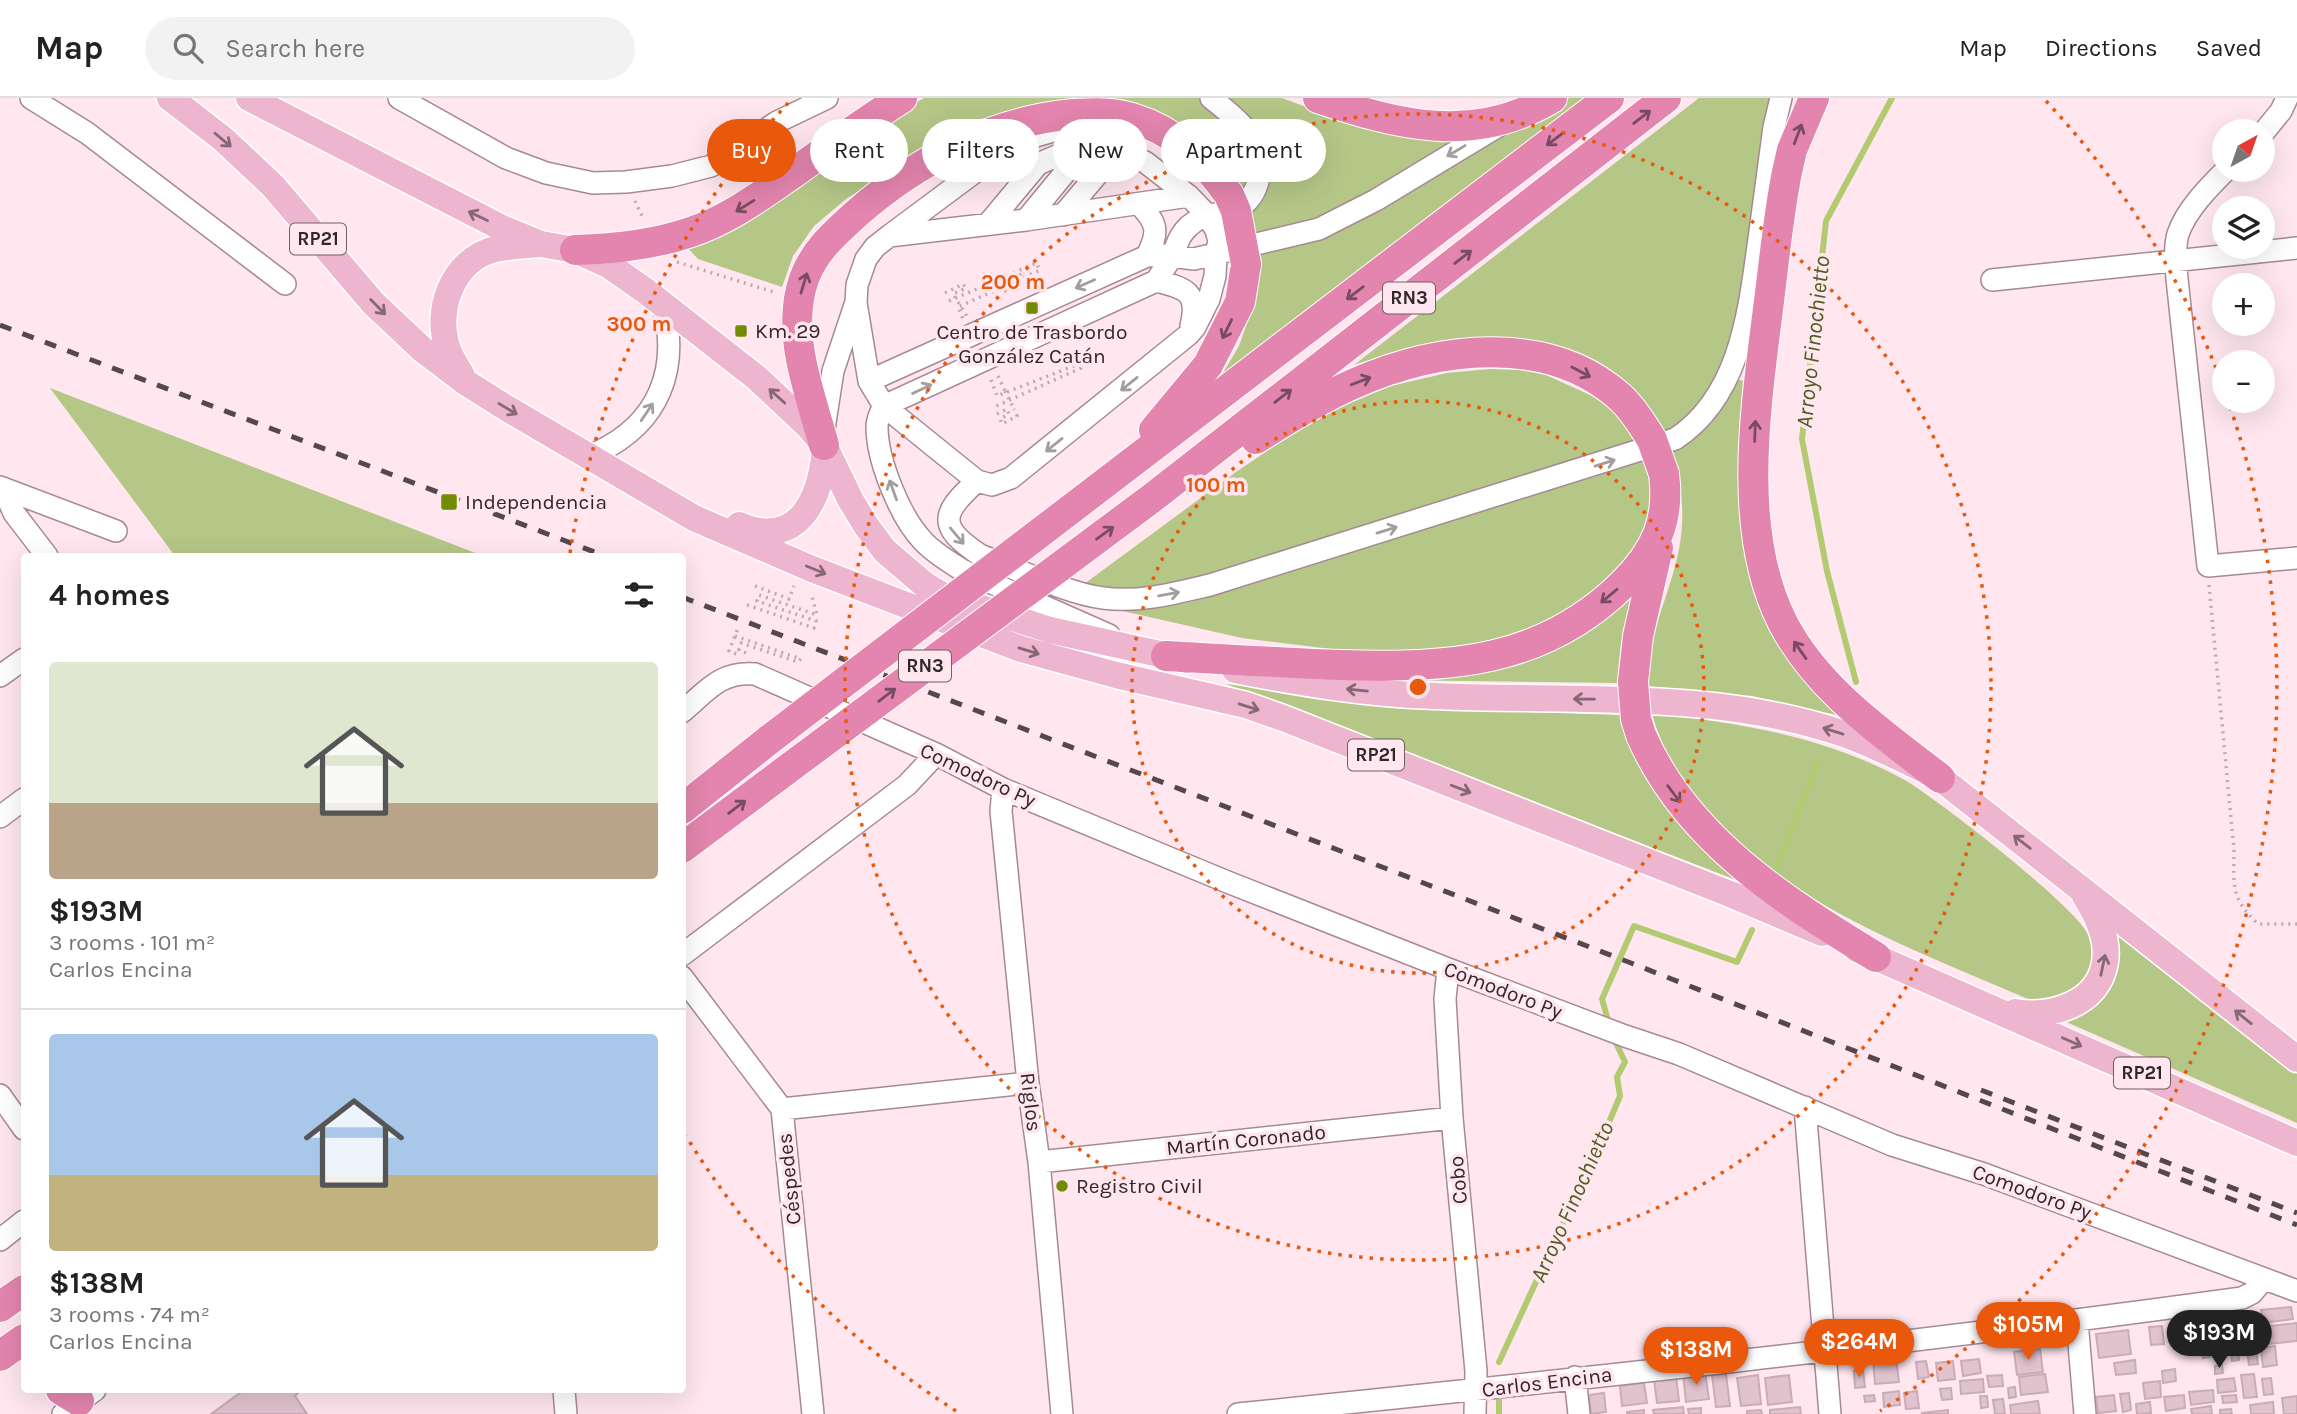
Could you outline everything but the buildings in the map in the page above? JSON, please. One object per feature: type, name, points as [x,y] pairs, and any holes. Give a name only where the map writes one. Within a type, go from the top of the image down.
[{"type":"highway","points":[[575,250],[656,243],[723,219],[902,98]]},
{"type":"highway","points":[[1318,98],[1409,124],[1461,126],[1486,124],[1514,116],[1552,98]]},
{"type":"highway","name":"RN3","points":[[686,806],[1609,98]]},
{"type":"highway","name":"RN3","points":[[686,845],[1152,498],[1666,98]]},
{"type":"highway","points":[[1814,98],[1792,150],[1787,172],[1759,377],[1754,496],[1763,565],[1783,623],[1820,676],[1852,707],[1940,778]]},
{"type":"highway","points":[[825,448],[799,354],[799,300],[812,260],[827,240],[895,182],[933,159],[981,136],[1029,121],[1063,115],[1098,113],[1130,117],[1162,130],[1184,144],[1206,164],[1229,195],[1236,211],[1246,264],[1240,302],[1208,365],[1163,421],[1093,492]]},
{"type":"highway","points":[[1152,498],[1247,445],[1318,401],[1353,383],[1412,364],[1482,352],[1524,354],[1545,357],[1597,381],[1620,398],[1639,419],[1652,440],[1664,474],[1666,492],[1656,562],[1638,636],[1633,682],[1636,719],[1652,760],[1666,784],[1709,835],[1745,868],[1787,900],[1876,957]]},
{"type":"highway","points":[[1157,654],[1410,667],[1445,664],[1507,652],[1536,642],[1587,614],[1630,577],[1660,533]]},
{"type":"highway","points":[[0,1356],[21,1341]]},
{"type":"main road","name":"RP21","points":[[170,98],[273,186],[374,304],[423,350],[465,382],[694,518],[802,565],[1021,649],[1116,675],[1246,705],[1283,718],[1730,894],[2297,1143]]},
{"type":"main road","points":[[248,98],[462,208],[541,244],[575,250],[610,266],[757,378],[808,426],[825,448],[850,501],[885,551],[925,585],[942,595],[1050,630],[1312,685],[1433,696],[1648,700],[1768,715],[1843,734],[1940,778],[2297,1059]]},
{"type":"main road","points":[[465,382],[448,351],[443,329],[445,303],[452,283],[462,268],[493,249],[541,244]]},
{"type":"main road","points":[[552,434],[598,452],[699,508],[752,531],[762,532],[785,530],[805,514],[819,486],[825,448]]},
{"type":"main road","points":[[1987,1005],[2026,1014],[2045,1014],[2065,1009],[2092,990],[2105,964],[2106,947],[2096,917],[2076,883]]},
{"type":"street","points":[[31,98],[87,133],[285,284]]},
{"type":"street","points":[[399,98],[506,158],[546,173],[593,183],[672,176],[710,166],[777,122],[827,98]]},
{"type":"street","points":[[1157,654],[962,570],[940,556],[907,521],[887,474],[877,426],[884,406],[1156,281],[1172,257],[1178,237],[1195,222],[1207,215],[1224,215],[1247,201],[1258,183],[1260,172],[1256,148],[1238,121],[1211,98]]},
{"type":"street","points":[[977,481],[960,496],[949,519],[950,529],[980,555],[1082,594],[1103,598],[1153,597],[1210,585],[1675,439],[1698,420],[1715,398],[1738,352],[1750,305],[1780,98]]},
{"type":"street","points":[[2274,119],[2287,98]]},
{"type":"street","points":[[869,382],[1147,256],[1194,259],[1302,235],[1336,222],[1514,116]]},
{"type":"street","points":[[825,448],[825,419],[830,382],[856,303],[860,272],[876,247],[991,160],[1036,136],[1079,124],[1130,117]]},
{"type":"street","points":[[988,225],[1038,164],[1053,158]]},
{"type":"street","points":[[856,303],[869,382],[884,406],[977,481],[992,485],[1011,478],[1188,335],[1209,299],[1219,241],[1216,230],[1207,215],[1189,196],[1147,164]]},
{"type":"street","points":[[1026,220],[1057,182]]},
{"type":"street","points":[[1063,215],[1091,182]]},
{"type":"street","points":[[2215,182],[2199,200],[2178,232],[2176,261],[2208,566],[2297,558]]},
{"type":"street","points":[[890,236],[1026,220],[1189,196]]},
{"type":"street","points":[[1139,204],[1154,220],[1156,238],[1147,256]]},
{"type":"street","points":[[1992,280],[2297,248]]},
{"type":"street","points":[[1156,281],[1180,286],[1187,291],[1194,309],[1188,335]]},
{"type":"street","points":[[598,452],[625,437],[641,422],[661,389],[671,340],[663,305]]},
{"type":"street","points":[[1,487],[116,531]]},
{"type":"street","points":[[1,487],[14,513],[45,553]]},
{"type":"street","points":[[0,676],[21,661]]},
{"type":"street","name":"Comodoro Py","points":[[686,709],[719,681],[735,673],[755,674],[936,754],[1003,789],[1225,881],[1448,969],[1679,1054],[1892,1145],[1984,1174],[2297,1290]]},
{"type":"street","points":[[686,952],[907,785],[936,754]]},
{"type":"street","name":"Riglos","points":[[1003,789],[1001,811],[1028,1083],[1039,1162],[1062,1414]]},
{"type":"street","points":[[0,817],[21,801]]},
{"type":"street","name":"Cobo","points":[[1448,969],[1445,999],[1452,1118],[1476,1390],[1475,1414]]},
{"type":"street","name":"Céspedes","points":[[686,982],[782,1109],[813,1414]]},
{"type":"street","points":[[782,1109],[1028,1083]]},
{"type":"street","points":[[0,1095],[21,1125]]},
{"type":"street","points":[[1805,1107],[1830,1414]]},
{"type":"street","name":"Martín Coronado","points":[[1039,1162],[1452,1118]]},
{"type":"street","points":[[0,1240],[21,1223]]},
{"type":"street","name":"Carlos Encina","points":[[1238,1414],[1824,1352],[2077,1321],[2242,1298],[2252,1293],[2264,1279]]},
{"type":"street","points":[[2077,1321],[2085,1414]]},
{"type":"street","points":[[1575,1377],[1579,1414]]},
{"type":"street","points":[[564,1393],[566,1414]]},
{"type":"path","points":[[945,293],[964,284],[966,288],[953,294],[966,319],[958,307],[1040,270],[1036,263],[949,302]]},
{"type":"path","points":[[991,380],[997,396],[1080,363],[1082,368],[994,407]]},
{"type":"path","points":[[997,414],[1007,409],[1009,414],[1000,419],[1002,424],[1017,416],[998,376]]},
{"type":"path","points":[[755,586],[789,599],[802,565]]},
{"type":"path","points":[[747,605],[814,628],[816,621],[757,601],[759,595],[817,615],[802,565]]},
{"type":"path","points":[[2208,566],[2234,850],[2234,892],[2242,908],[2258,924],[2297,924]]},
{"type":"path","points":[[735,636],[801,659],[799,663],[741,643],[739,650],[751,654]]},
{"type":"green space","points":[[924,98],[1282,98],[1325,114],[1509,131],[1569,98],[1589,98],[1209,396],[1239,346],[1253,306],[1254,230],[1204,182],[1326,182],[1326,119],[1161,119],[1161,141],[1147,128],[1147,119],[1137,119],[1128,110],[1094,119],[1053,119],[1053,130],[1039,133],[1039,119],[922,119],[922,164],[908,168],[908,119],[887,119]]},
{"type":"green space","points":[[1699,98],[1776,98],[1742,304],[1720,378],[1747,381],[1751,555],[1845,717],[1752,696],[1647,686],[1650,654],[1680,541],[1680,484],[1673,457],[1656,419],[1629,384],[1596,360],[1559,345],[1519,339],[1478,339],[1436,344],[1354,365]]},
{"type":"green space","points":[[810,168],[810,182],[873,182],[846,199],[814,226],[793,256],[782,287],[698,259],[686,246],[787,182],[796,182],[796,177]]},
{"type":"green space","points":[[1490,369],[1520,370],[1546,375],[1590,395],[1612,409],[1629,426],[1652,478],[1650,514],[1637,545],[1619,570],[1581,602],[1535,629],[1478,646],[1372,654],[1242,638],[1065,598],[1236,472],[1317,417],[1391,386],[1447,373]]},
{"type":"green space","points":[[50,388],[475,553],[173,553]]},
{"type":"green space","points":[[1633,596],[1621,644],[1617,683],[1386,680],[1589,629]]},
{"type":"green space","points":[[1226,684],[1441,709],[1622,715],[1639,763],[1665,807],[1699,846],[1736,880]]},
{"type":"green space","points":[[1652,714],[1749,727],[1812,742],[1873,764],[1903,779],[2004,853],[2079,922],[2089,936],[2092,948],[2091,965],[2086,976],[2073,991],[2066,994],[2052,999],[2030,1000],[1920,953],[1807,895],[1756,859],[1712,818],[1676,770]]},
{"type":"green space","points":[[2118,935],[2297,1072],[2297,1123],[2064,1021],[2118,954]]},
{"type":"waterway","name":"Arroyo Finochietto","points":[[1856,682],[1827,571],[1802,439],[1826,221],[1892,98]]},
{"type":"waterway","name":"Arroyo Finochietto","points":[[1777,868],[1818,761]]},
{"type":"waterway","name":"Arroyo Finochietto","points":[[1609,1024],[1602,999],[1634,926],[1737,962],[1752,930]]},
{"type":"waterway","name":"Arroyo Finochietto","points":[[1499,1362],[1620,1096],[1617,1077],[1625,1062],[1616,1043]]},
{"type":"waterway","name":"Arroyo Finochietto","points":[[1499,1401],[1499,1414]]},
{"type":"railway","points":[[0,325],[597,553]]},
{"type":"railway","points":[[686,599],[1631,963],[2297,1225]]},
{"type":"railway","points":[[1981,1090],[2297,1213]]},
{"type":"place","name":"Centro de Trasbordo González Catán","points":[[1032,308]]},
{"type":"place","name":"Km. 29","points":[[741,331]]},
{"type":"place","name":"Independencia","points":[[449,502]]},
{"type":"place","name":"Registro Civil","points":[[1062,1186]]}]
